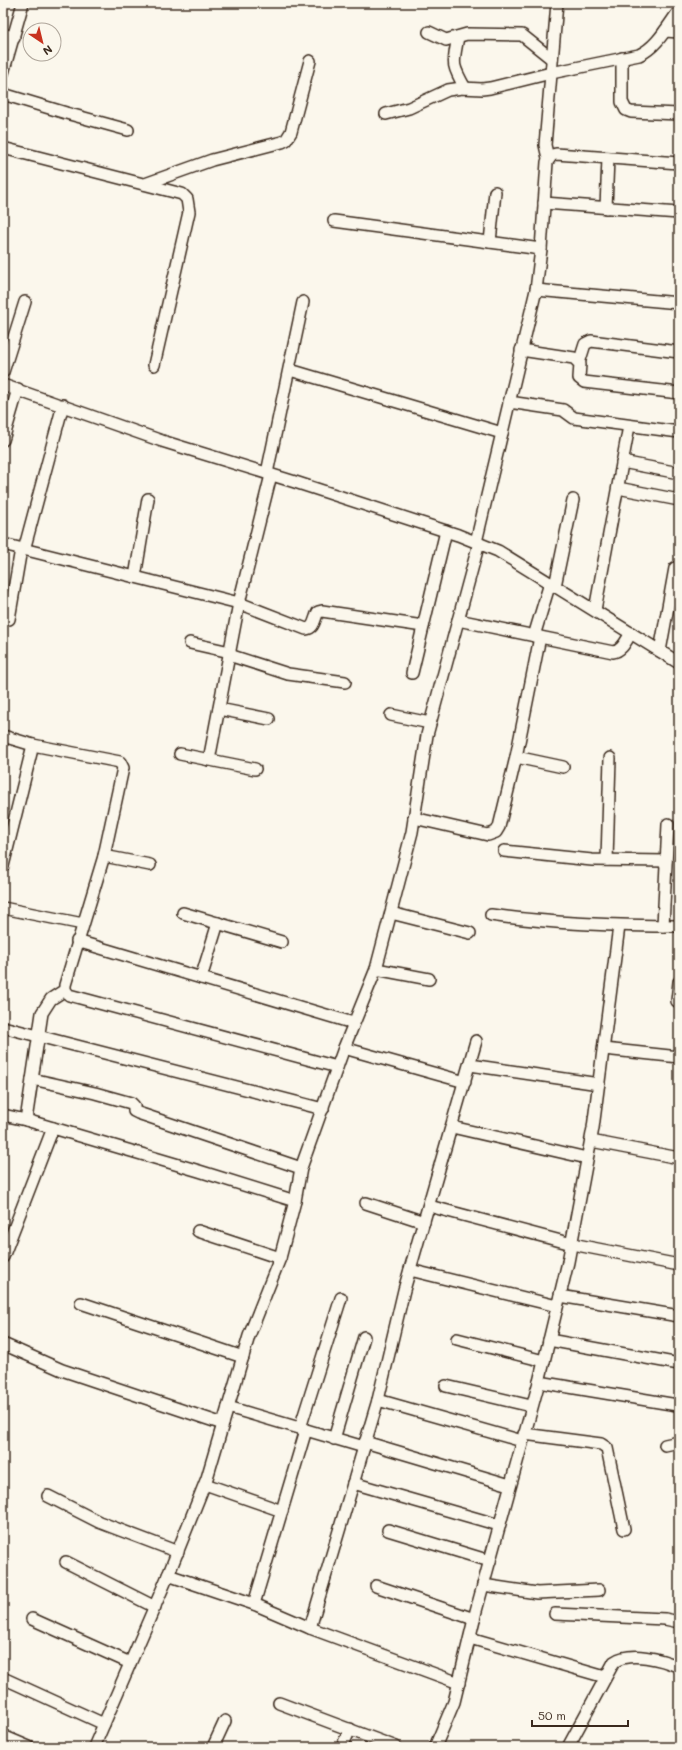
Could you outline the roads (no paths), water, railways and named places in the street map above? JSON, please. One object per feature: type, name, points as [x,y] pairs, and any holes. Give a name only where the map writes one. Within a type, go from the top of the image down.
[{"type":"street","points":[[3,73],[23,3]]},
{"type":"street","points":[[94,1747],[155,1607],[205,1484],[248,1336],[280,1258],[302,1168],[353,1023],[376,969],[391,913],[412,832],[427,735],[478,542],[536,290],[541,249],[546,162],[548,158],[544,145],[557,3]]},
{"type":"street","points":[[386,114],[409,108],[448,90],[490,88],[646,52],[655,45],[679,11]]},
{"type":"street","points":[[665,31],[679,32]]},
{"type":"street","points":[[429,32],[446,40],[467,34],[522,35],[552,59]]},
{"type":"street","points":[[3,34],[14,38]]},
{"type":"street","points":[[458,37],[453,62],[456,72],[465,88]]},
{"type":"street","points":[[622,58],[622,102],[626,110],[631,112],[679,114]]},
{"type":"street","points":[[145,184],[212,160],[286,140],[291,132],[310,61]]},
{"type":"street","points":[[3,94],[66,114],[128,130]]},
{"type":"street","points":[[3,148],[182,194],[187,198],[189,212],[154,365]]},
{"type":"street","points":[[548,158],[556,154],[679,163]]},
{"type":"street","points":[[606,208],[608,158]]},
{"type":"street","points":[[490,242],[495,192]]},
{"type":"street","points":[[544,204],[679,213]]},
{"type":"street","points":[[334,221],[541,249]]},
{"type":"street","points":[[536,290],[679,303]]},
{"type":"street","points":[[3,372],[25,302]]},
{"type":"street","points":[[209,760],[239,603],[269,474],[303,302]]},
{"type":"street","points":[[679,352],[591,341],[585,344],[579,363],[579,378],[584,382],[679,393]]},
{"type":"street","points":[[521,350],[574,358],[579,363]]},
{"type":"street","points":[[290,370],[502,433]]},
{"type":"street","points":[[3,384],[162,441],[446,531],[498,550],[679,663]]},
{"type":"street","points":[[3,440],[18,390]]},
{"type":"street","points":[[509,402],[563,410],[574,418],[679,432]]},
{"type":"street","points":[[9,619],[23,549],[63,405]]},
{"type":"street","points":[[595,610],[629,426]]},
{"type":"street","points":[[622,462],[679,473]]},
{"type":"street","points":[[618,488],[679,500]]},
{"type":"street","points":[[135,577],[148,499]]},
{"type":"street","points":[[414,818],[488,835],[493,834],[499,827],[516,757],[537,637],[553,584],[573,500]]},
{"type":"street","points":[[412,673],[446,531]]},
{"type":"street","points":[[3,544],[239,603],[306,629],[310,629],[314,625],[318,612],[423,626]]},
{"type":"street","points":[[660,651],[675,568]]},
{"type":"street","points":[[458,620],[613,652],[617,652],[621,648],[631,633]]},
{"type":"street","points":[[190,643],[229,654],[288,674],[345,682]]},
{"type":"street","points":[[218,709],[269,719]]},
{"type":"street","points":[[391,714],[430,723]]},
{"type":"street","points":[[3,736],[33,745],[120,762],[123,768],[104,856],[77,941],[65,990]]},
{"type":"street","points":[[3,866],[33,745]]},
{"type":"street","points":[[180,754],[255,770]]},
{"type":"street","points":[[516,757],[562,767]]},
{"type":"street","points":[[607,860],[610,758]]},
{"type":"street","points":[[663,926],[668,824]]},
{"type":"street","points":[[504,851],[607,860],[666,861]]},
{"type":"street","points":[[104,856],[150,865]]},
{"type":"street","points":[[3,908],[83,924]]},
{"type":"street","points":[[183,913],[282,942]]},
{"type":"street","points":[[391,913],[470,933]]},
{"type":"street","points":[[491,915],[524,920],[619,926],[679,926]]},
{"type":"street","points":[[201,978],[218,923]]},
{"type":"street","points":[[436,1747],[454,1702],[474,1619],[544,1361],[572,1244],[599,1084],[619,926]]},
{"type":"street","points":[[77,941],[353,1023]]},
{"type":"street","points":[[376,969],[429,980]]},
{"type":"street","points":[[676,1001],[679,982]]},
{"type":"street","points":[[26,1120],[42,1013],[51,999],[65,990]]},
{"type":"street","points":[[65,990],[74,997],[337,1067]]},
{"type":"street","points":[[3,1027],[323,1110]]},
{"type":"street","points":[[310,1628],[378,1400],[410,1270],[476,1041]]},
{"type":"street","points":[[344,1048],[465,1082]]},
{"type":"street","points":[[604,1049],[679,1057]]},
{"type":"street","points":[[470,1065],[599,1084]]},
{"type":"street","points":[[32,1079],[95,1093],[131,1104],[134,1106],[134,1111],[138,1114],[302,1168]]},
{"type":"street","points":[[3,1115],[26,1120],[199,1170],[295,1201]]},
{"type":"street","points":[[452,1127],[587,1158]]},
{"type":"street","points":[[3,1257],[53,1128]]},
{"type":"street","points":[[590,1141],[679,1158]]},
{"type":"street","points":[[366,1203],[424,1222]]},
{"type":"street","points":[[429,1206],[572,1244],[679,1265]]},
{"type":"street","points":[[198,1231],[280,1258]]},
{"type":"street","points":[[410,1270],[558,1301],[679,1316]]},
{"type":"street","points":[[254,1604],[282,1510],[303,1429],[341,1298]]},
{"type":"street","points":[[81,1303],[242,1357]]},
{"type":"street","points":[[334,1438],[364,1337]]},
{"type":"street","points":[[457,1340],[544,1361]]},
{"type":"street","points":[[549,1340],[679,1364]]},
{"type":"street","points":[[3,1344],[62,1370],[223,1424]]},
{"type":"street","points":[[538,1382],[677,1406]]},
{"type":"street","points":[[446,1386],[531,1406]]},
{"type":"street","points":[[378,1400],[523,1437],[604,1446],[608,1452],[624,1529]]},
{"type":"street","points":[[228,1407],[334,1438],[510,1485]]},
{"type":"street","points":[[665,1445],[679,1442]]},
{"type":"street","points":[[353,1482],[499,1525]]},
{"type":"street","points":[[205,1484],[282,1510]]},
{"type":"street","points":[[48,1496],[99,1522],[178,1552]]},
{"type":"street","points":[[388,1530],[490,1561]]},
{"type":"street","points":[[66,1562],[155,1607]]},
{"type":"street","points":[[168,1575],[254,1604],[310,1628],[459,1683]]},
{"type":"street","points":[[483,1585],[537,1593],[599,1590]]},
{"type":"street","points":[[376,1586],[474,1619]]},
{"type":"street","points":[[555,1614],[666,1619],[679,1622]]},
{"type":"street","points":[[32,1619],[130,1663]]},
{"type":"street","points":[[470,1638],[605,1677]]},
{"type":"street","points":[[568,1747],[605,1677],[614,1662],[619,1658],[628,1657],[661,1659],[679,1667]]},
{"type":"street","points":[[3,1678],[104,1724]]},
{"type":"street","points":[[279,1703],[396,1747]]},
{"type":"street","points":[[213,1747],[225,1721]]},
{"type":"street","points":[[342,1747],[350,1729]]},
{"type":"street","points":[[3,1736],[30,1747]]}]
